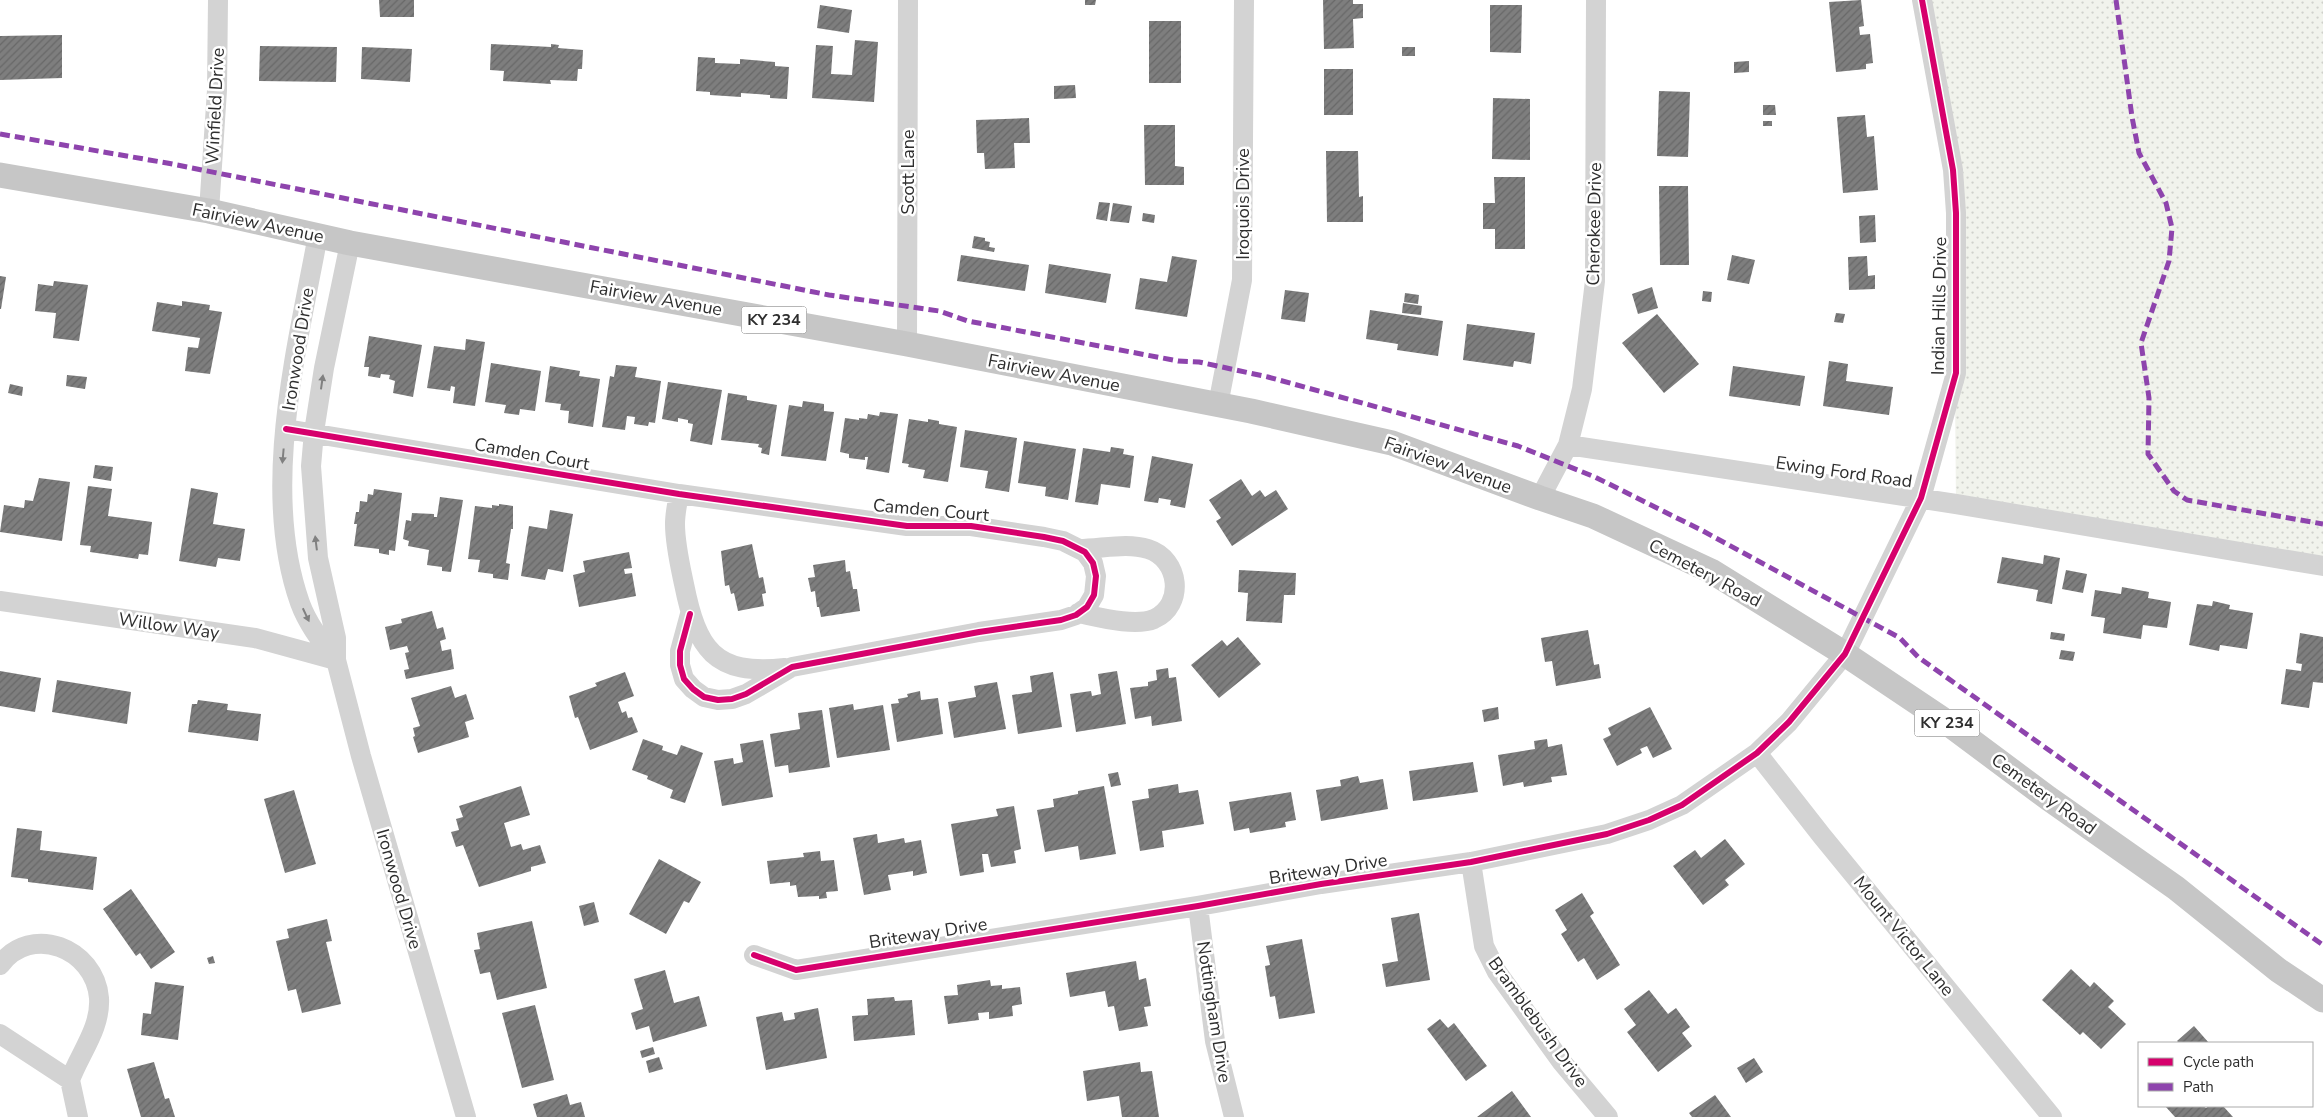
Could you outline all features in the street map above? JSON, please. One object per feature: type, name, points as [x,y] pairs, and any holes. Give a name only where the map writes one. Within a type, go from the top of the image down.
[{"type":"main road","name":"Fairview Avenue","points":[[0,175],[209,211],[350,243],[907,344],[1218,405],[1392,443],[1540,498]]},
{"type":"main road","name":"Cemetery Road","points":[[1540,498],[1593,516],[1711,571],[1845,654],[1942,719],[2048,798],[2176,888],[2278,970],[2323,1000]]},
{"type":"street","name":"Winfield Drive","points":[[209,211],[217,90],[218,0]]},
{"type":"street","name":"Scott Lane","points":[[907,344],[908,0]]},
{"type":"street","name":"Iroquois Drive","points":[[1218,405],[1242,280],[1244,0]]},
{"type":"street","name":"Cherokee Drive","points":[[1568,445],[1582,389],[1595,281],[1596,0]]},
{"type":"street","name":"Indian Hills Drive","points":[[1845,654],[1921,498],[1956,373],[1956,213],[1953,170],[1922,0]]},
{"type":"street","name":"Ironwood Drive","points":[[318,235],[290,381],[282,468],[287,553],[300,603],[312,629],[336,660]]},
{"type":"street","name":"Ironwood Drive","points":[[350,243],[324,368],[314,432],[311,466],[318,558],[336,638],[336,660],[377,814],[466,1117]]},
{"type":"street","name":"Camden Court","points":[[286,429],[314,432],[679,494],[907,526],[971,526],[1063,541],[1090,557],[1093,563],[1097,583],[1091,601],[1078,613]]},
{"type":"street","points":[[1540,498],[1568,445]]},
{"type":"street","name":"Ewing Ford Road","points":[[1568,445],[1921,498],[2323,566]]},
{"type":"street","points":[[679,494],[675,524],[676,538],[690,614],[702,642],[708,649],[723,661],[751,669],[792,667],[979,632],[1061,620],[1078,613],[1133,622],[1153,620],[1170,606],[1174,596],[1174,574],[1160,555],[1149,549],[1125,546],[1079,549]]},
{"type":"street","name":"Willow Way","points":[[0,601],[255,638],[336,660]]},
{"type":"street","points":[[690,614],[680,651],[680,665],[688,684],[704,697],[718,700],[739,697],[792,667]]},
{"type":"street","name":"Briteway Drive","points":[[754,955],[796,970],[1198,906],[1322,884],[1471,862],[1607,834],[1642,823],[1696,797],[1730,770],[1757,753],[1790,722],[1845,654]]},
{"type":"street","name":"Mount Victor Lane","points":[[1757,753],[1822,836],[2052,1117]]},
{"type":"street","name":"Bramblebush Drive","points":[[1471,862],[1484,946],[1497,972],[1561,1061],[1608,1117]]},
{"type":"street","name":"Nottingham Drive","points":[[1198,906],[1216,1041],[1234,1117]]},
{"type":"street","points":[[0,965],[11,954],[23,948],[47,945],[70,950],[78,956],[92,973],[98,998],[97,1017],[94,1031],[70,1080],[78,1117]]},
{"type":"street","points":[[0,1034],[70,1080]]},
{"type":"shaded area","points":[[1921,0],[2323,0],[2323,566],[1956,504],[1953,170]]},
{"type":"building","points":[[379,0],[414,0],[414,17],[380,17]]},
{"type":"building","points":[[1085,0],[1096,0],[1095,5],[1085,5]]},
{"type":"building","points":[[1323,0],[1353,0],[1353,4],[1363,4],[1363,18],[1353,19],[1354,48],[1324,49]]},
{"type":"building","points":[[1861,0],[1864,26],[1859,27],[1860,35],[1870,34],[1873,63],[1866,64],[1866,69],[1836,72],[1829,2]]},
{"type":"building","points":[[820,5],[852,10],[849,33],[817,28]]},
{"type":"building","points":[[1490,5],[1522,5],[1521,53],[1490,52]]},
{"type":"building","points":[[1149,21],[1181,21],[1181,83],[1149,83]]},
{"type":"building","points":[[62,35],[62,78],[0,80],[0,36]]},
{"type":"building","points":[[855,40],[878,42],[874,102],[812,98],[816,45],[833,46],[831,74],[852,75]]},
{"type":"building","points":[[491,44],[551,47],[551,44],[559,45],[558,48],[583,50],[582,69],[578,69],[577,81],[550,80],[551,84],[503,81],[504,71],[490,70]]},
{"type":"building","points":[[260,46],[337,47],[336,82],[259,81]]},
{"type":"building","points":[[362,47],[412,49],[410,82],[361,79]]},
{"type":"building","points":[[1402,47],[1415,47],[1415,56],[1402,56]]},
{"type":"building","points":[[698,57],[715,58],[715,63],[740,64],[740,59],[775,62],[775,66],[789,67],[787,99],[770,98],[770,95],[741,93],[741,97],[710,95],[710,92],[696,91]]},
{"type":"building","points":[[1749,61],[1749,72],[1734,73],[1734,62]]},
{"type":"building","points":[[1324,69],[1353,69],[1353,115],[1324,115]]},
{"type":"building","points":[[1075,85],[1076,98],[1054,99],[1054,86]]},
{"type":"building","points":[[1659,91],[1690,92],[1688,157],[1657,156]]},
{"type":"building","points":[[1493,98],[1530,99],[1530,160],[1492,159]]},
{"type":"building","points":[[1763,105],[1775,105],[1776,115],[1763,115]]},
{"type":"building","points":[[1865,115],[1867,137],[1874,136],[1878,190],[1843,193],[1837,117]]},
{"type":"building","points":[[1029,118],[1030,143],[1014,143],[1015,168],[985,169],[984,153],[977,153],[976,120]]},
{"type":"building","points":[[1763,121],[1772,121],[1772,126],[1763,126]]},
{"type":"building","points":[[1144,125],[1175,125],[1175,166],[1184,167],[1184,185],[1145,185]]},
{"type":"building","points":[[1326,151],[1358,151],[1359,197],[1363,196],[1363,222],[1327,222]]},
{"type":"building","points":[[1494,177],[1525,177],[1525,249],[1495,249],[1495,229],[1483,229],[1483,203],[1495,203]]},
{"type":"building","points":[[1659,186],[1688,186],[1689,265],[1660,265]]},
{"type":"building","points":[[1099,202],[1110,203],[1107,221],[1096,219]]},
{"type":"building","points":[[1113,203],[1132,206],[1129,223],[1110,221]]},
{"type":"building","points":[[1143,213],[1155,215],[1154,223],[1142,221]]},
{"type":"building","points":[[1875,215],[1876,242],[1860,243],[1859,216]]},
{"type":"building","points":[[974,236],[985,238],[985,241],[990,242],[989,247],[995,248],[994,252],[972,248]]},
{"type":"building","points":[[961,255],[1029,265],[1025,291],[957,281]]},
{"type":"building","points":[[1732,255],[1755,260],[1749,284],[1727,280]]},
{"type":"building","points":[[1172,256],[1197,260],[1187,317],[1135,309],[1140,278],[1167,282]]},
{"type":"building","points":[[1867,256],[1868,276],[1875,275],[1875,289],[1849,290],[1848,257]]},
{"type":"building","points":[[1049,264],[1111,274],[1106,303],[1045,293]]},
{"type":"building","points":[[0,276],[6,277],[1,309],[0,309]]},
{"type":"building","points":[[54,281],[88,285],[79,341],[53,338],[56,313],[35,311],[38,284],[53,286]]},
{"type":"building","points":[[1652,287],[1658,308],[1638,314],[1632,294]]},
{"type":"building","points":[[1285,290],[1309,293],[1305,322],[1281,319]]},
{"type":"building","points":[[1703,291],[1712,292],[1711,302],[1702,301]]},
{"type":"building","points":[[1405,293],[1419,295],[1418,304],[1404,302]]},
{"type":"building","points":[[182,301],[210,305],[209,310],[222,312],[210,374],[185,371],[188,347],[198,348],[200,338],[152,331],[157,302],[182,306]]},
{"type":"building","points":[[1403,303],[1422,306],[1421,315],[1402,313]]},
{"type":"building","points":[[1370,310],[1443,321],[1438,356],[1397,350],[1398,344],[1366,339]]},
{"type":"building","points":[[1836,313],[1845,314],[1843,323],[1834,322]]},
{"type":"building","points":[[1657,314],[1699,364],[1664,393],[1622,343]]},
{"type":"building","points":[[1467,324],[1535,333],[1531,364],[1514,361],[1513,367],[1463,360]]},
{"type":"building","points":[[369,336],[422,345],[413,397],[393,393],[395,381],[389,379],[390,375],[381,374],[380,378],[368,376],[369,367],[364,367]]},
{"type":"building","points":[[466,339],[485,342],[475,406],[453,403],[455,387],[451,386],[450,391],[427,388],[434,346],[465,350]]},
{"type":"building","points":[[1829,361],[1848,364],[1846,381],[1893,387],[1889,415],[1823,406]]},
{"type":"building","points":[[491,363],[541,371],[535,411],[520,409],[519,415],[504,413],[506,405],[485,402]]},
{"type":"building","points":[[616,365],[637,367],[635,377],[661,381],[655,423],[649,422],[648,426],[634,424],[635,417],[627,416],[625,430],[602,427],[610,376],[614,377]]},
{"type":"building","points":[[550,366],[580,371],[579,376],[600,379],[593,427],[568,423],[569,411],[560,410],[561,404],[545,402]]},
{"type":"building","points":[[1733,366],[1805,376],[1800,406],[1729,396]]},
{"type":"building","points":[[67,375],[87,377],[85,389],[66,386]]},
{"type":"building","points":[[668,382],[722,390],[712,445],[690,441],[693,424],[688,423],[688,420],[678,418],[678,422],[662,419]]},
{"type":"building","points":[[10,384],[23,387],[22,396],[8,393]]},
{"type":"building","points":[[728,393],[747,396],[747,400],[777,405],[769,455],[761,453],[762,448],[758,447],[759,444],[721,440]]},
{"type":"building","points":[[803,401],[824,404],[824,411],[834,412],[826,461],[781,456],[789,405],[802,407]]},
{"type":"building","points":[[880,412],[898,414],[889,473],[866,469],[868,457],[865,457],[865,460],[849,458],[849,454],[840,452],[845,418],[867,419],[868,414],[879,416]]},
{"type":"building","points":[[909,419],[928,422],[928,419],[939,421],[939,424],[957,427],[948,482],[923,478],[925,470],[908,467],[909,464],[902,463]]},
{"type":"building","points":[[965,430],[1017,438],[1009,492],[985,488],[988,471],[960,467]]},
{"type":"building","points":[[1024,441],[1076,449],[1068,500],[1045,496],[1046,487],[1018,483]]},
{"type":"building","points":[[1111,447],[1124,449],[1123,454],[1134,456],[1130,488],[1101,484],[1098,505],[1075,502],[1083,448],[1110,452]]},
{"type":"building","points":[[1152,456],[1193,464],[1185,508],[1170,505],[1171,500],[1159,498],[1158,503],[1144,501]]},
{"type":"building","points":[[95,465],[113,467],[111,481],[93,478]]},
{"type":"building","points":[[39,478],[70,482],[62,541],[0,532],[4,505],[24,508],[25,500],[33,501]]},
{"type":"building","points":[[1241,479],[1252,496],[1260,490],[1265,497],[1276,490],[1288,509],[1232,546],[1216,521],[1221,518],[1209,500]]},
{"type":"building","points":[[88,486],[112,489],[108,516],[152,522],[148,555],[139,554],[138,559],[90,552],[91,546],[80,545]]},
{"type":"building","points":[[191,488],[218,493],[213,524],[245,529],[240,561],[218,558],[216,567],[179,561]]},
{"type":"building","points":[[374,489],[402,493],[395,551],[389,550],[389,555],[379,553],[379,549],[354,546],[357,524],[354,524],[356,512],[359,512],[360,501],[367,502],[368,494],[373,495]]},
{"type":"building","points":[[440,497],[463,500],[451,572],[442,571],[442,567],[427,565],[429,550],[408,546],[409,541],[403,539],[406,520],[411,521],[412,513],[434,514],[434,517],[437,517]]},
{"type":"building","points":[[499,504],[513,506],[513,529],[511,529],[506,563],[510,564],[508,580],[493,578],[493,574],[478,572],[480,560],[468,559],[475,506],[492,508],[492,505],[499,506]]},
{"type":"building","points":[[550,510],[573,514],[563,572],[548,569],[545,580],[521,576],[529,526],[547,529]]},
{"type":"building","points":[[752,544],[759,578],[763,577],[766,593],[762,594],[764,606],[738,611],[734,593],[731,594],[729,585],[725,586],[721,551]]},
{"type":"building","points":[[629,552],[632,568],[624,569],[625,574],[632,573],[636,596],[579,607],[573,575],[585,572],[583,561]]},
{"type":"building","points":[[2044,555],[2060,558],[2052,604],[2036,601],[2038,590],[1997,583],[2002,557],[2043,564]]},
{"type":"building","points":[[845,560],[846,572],[850,571],[853,589],[857,589],[860,611],[821,617],[819,607],[817,607],[815,591],[811,592],[808,578],[815,577],[813,565]]},
{"type":"building","points":[[1239,570],[1296,573],[1295,595],[1284,595],[1282,623],[1246,621],[1248,593],[1238,592]]},
{"type":"building","points":[[2066,570],[2087,574],[2083,593],[2062,589]]},
{"type":"building","points":[[2122,587],[2149,592],[2148,598],[2171,602],[2167,628],[2143,625],[2141,639],[2103,633],[2105,618],[2091,616],[2095,590],[2121,594]]},
{"type":"building","points":[[2213,601],[2230,605],[2229,609],[2253,613],[2247,649],[2220,645],[2219,651],[2189,645],[2197,604],[2212,606]]},
{"type":"building","points":[[432,611],[437,629],[443,627],[446,639],[440,641],[442,651],[451,649],[454,669],[406,679],[404,670],[409,669],[405,653],[409,652],[407,646],[390,650],[385,627],[402,623],[401,619]]},
{"type":"building","points":[[1588,630],[1594,665],[1599,664],[1601,678],[1556,686],[1552,661],[1545,662],[1541,638]]},
{"type":"building","points":[[2051,632],[2065,634],[2064,641],[2050,639]]},
{"type":"building","points":[[2300,633],[2323,637],[2323,683],[2313,682],[2309,708],[2281,704],[2286,669],[2301,671],[2302,664],[2296,663]]},
{"type":"building","points":[[1238,637],[1261,664],[1219,698],[1191,665],[1222,640],[1227,646]]},
{"type":"building","points":[[2061,650],[2075,652],[2073,661],[2059,659]]},
{"type":"building","points":[[1168,668],[1169,678],[1176,677],[1182,721],[1152,726],[1151,716],[1135,719],[1130,688],[1148,686],[1148,682],[1157,680],[1156,670]]},
{"type":"building","points":[[0,671],[41,678],[35,712],[0,706]]},
{"type":"building","points":[[1117,671],[1126,724],[1076,732],[1070,694],[1091,691],[1092,696],[1101,694],[1098,674]]},
{"type":"building","points":[[625,672],[634,696],[618,702],[622,713],[626,711],[628,718],[632,717],[638,732],[590,750],[578,717],[575,718],[569,696],[597,686],[595,683]]},
{"type":"building","points":[[1053,672],[1062,727],[1018,734],[1012,695],[1032,692],[1030,676]]},
{"type":"building","points":[[57,680],[131,692],[127,724],[52,712]]},
{"type":"building","points":[[997,682],[1006,729],[954,738],[948,702],[976,697],[974,686]]},
{"type":"building","points":[[451,686],[455,698],[466,694],[474,719],[465,722],[469,737],[418,753],[413,737],[415,736],[413,728],[420,726],[411,698]]},
{"type":"building","points":[[920,691],[921,700],[938,698],[943,734],[897,742],[891,704],[899,703],[898,699],[908,697],[907,694]]},
{"type":"building","points":[[198,700],[228,704],[227,710],[261,714],[258,741],[188,732],[192,704],[197,704]]},
{"type":"building","points":[[853,704],[854,710],[883,705],[890,750],[837,758],[829,708]]},
{"type":"building","points":[[1498,707],[1499,719],[1484,722],[1482,710]]},
{"type":"building","points":[[1650,707],[1672,749],[1653,758],[1647,746],[1640,749],[1642,753],[1617,766],[1603,739],[1611,735],[1608,728]]},
{"type":"building","points":[[822,710],[830,767],[789,773],[788,765],[775,767],[770,734],[800,729],[798,713]]},
{"type":"building","points":[[643,739],[663,746],[662,750],[677,755],[681,745],[703,753],[685,803],[670,798],[673,790],[647,779],[648,776],[632,770]]},
{"type":"building","points":[[1547,739],[1548,747],[1562,744],[1567,775],[1551,777],[1552,782],[1524,787],[1523,782],[1503,786],[1498,755],[1535,749],[1534,741]]},
{"type":"building","points":[[763,740],[773,797],[722,806],[714,761],[733,758],[734,764],[743,762],[740,744]]},
{"type":"building","points":[[1473,762],[1478,792],[1413,801],[1409,771]]},
{"type":"building","points":[[1118,772],[1121,785],[1111,787],[1108,774]]},
{"type":"building","points":[[1358,776],[1360,783],[1383,779],[1388,809],[1321,821],[1316,790],[1341,786],[1340,780]]},
{"type":"building","points":[[1178,784],[1179,793],[1198,790],[1204,824],[1162,831],[1164,847],[1140,851],[1132,801],[1149,798],[1148,789]]},
{"type":"building","points":[[521,786],[530,815],[504,823],[511,847],[521,844],[523,850],[540,845],[546,863],[531,867],[531,871],[479,887],[463,845],[456,847],[451,832],[459,830],[456,819],[463,817],[459,806]]},
{"type":"building","points":[[1104,786],[1116,854],[1080,860],[1078,846],[1045,852],[1037,810],[1054,807],[1053,799],[1078,794],[1078,791]]},
{"type":"building","points":[[294,790],[316,864],[285,873],[264,799]]},
{"type":"building","points":[[1291,792],[1296,820],[1285,822],[1286,827],[1250,833],[1249,828],[1234,831],[1229,802]]},
{"type":"building","points":[[1014,806],[1021,849],[1014,851],[1016,863],[991,867],[988,854],[982,854],[984,872],[960,876],[951,824],[998,816],[996,809]]},
{"type":"building","points":[[17,828],[42,831],[40,850],[97,857],[93,890],[28,882],[28,879],[11,877]]},
{"type":"building","points":[[877,834],[878,843],[904,838],[905,843],[921,840],[927,873],[913,876],[913,871],[888,875],[891,890],[864,895],[853,838]]},
{"type":"building","points":[[1725,839],[1745,864],[1725,880],[1729,885],[1703,905],[1673,866],[1695,850],[1701,858]]},
{"type":"building","points":[[820,851],[821,861],[834,860],[838,891],[826,892],[827,898],[819,899],[819,896],[798,897],[796,885],[790,886],[790,882],[770,884],[767,861],[804,857],[803,853]]},
{"type":"building","points":[[659,859],[701,882],[689,903],[684,901],[666,934],[629,914]]},
{"type":"building","points":[[131,889],[175,952],[151,969],[140,953],[136,956],[103,909]]},
{"type":"building","points":[[1582,893],[1594,913],[1590,916],[1620,965],[1597,980],[1584,958],[1578,962],[1561,934],[1567,930],[1555,910]]},
{"type":"building","points":[[594,902],[599,922],[584,926],[579,906]]},
{"type":"building","points":[[1419,913],[1430,980],[1386,987],[1382,964],[1398,961],[1391,918]]},
{"type":"building","points":[[327,919],[332,941],[326,942],[341,1004],[302,1013],[296,989],[288,991],[276,941],[289,938],[287,929]]},
{"type":"building","points":[[532,921],[547,988],[497,1000],[490,972],[480,974],[474,950],[480,949],[477,933]]},
{"type":"building","points":[[1302,939],[1315,1013],[1279,1019],[1275,996],[1270,997],[1265,966],[1270,965],[1266,946]]},
{"type":"building","points":[[213,956],[215,963],[209,964],[207,958]]},
{"type":"building","points":[[1136,961],[1139,980],[1146,978],[1151,1006],[1144,1007],[1148,1026],[1119,1031],[1114,1006],[1108,1007],[1105,991],[1070,997],[1066,973]]},
{"type":"building","points":[[2071,969],[2090,987],[2094,982],[2114,1001],[2108,1007],[2126,1024],[2101,1049],[2083,1032],[2080,1035],[2042,1000]]},
{"type":"building","points":[[665,970],[674,1003],[699,996],[707,1026],[653,1042],[649,1026],[636,1030],[631,1013],[643,1009],[634,979]]},
{"type":"building","points":[[990,980],[991,986],[1002,985],[1002,989],[1020,987],[1022,1004],[1012,1006],[1013,1016],[989,1019],[989,1012],[978,1013],[979,1020],[948,1024],[944,996],[958,995],[957,985]]},
{"type":"building","points":[[155,982],[184,986],[178,1040],[141,1035],[143,1013],[151,1014]]},
{"type":"building","points":[[1649,990],[1668,1014],[1676,1008],[1690,1027],[1682,1033],[1692,1046],[1658,1072],[1627,1032],[1636,1025],[1624,1009]]},
{"type":"building","points":[[894,997],[895,1001],[912,1000],[915,1035],[854,1041],[852,1016],[868,1015],[867,999]]},
{"type":"building","points":[[535,1005],[554,1080],[522,1088],[502,1013]]},
{"type":"building","points":[[818,1008],[827,1058],[766,1070],[756,1017],[782,1012],[784,1021],[795,1019],[794,1013]]},
{"type":"building","points":[[1440,1019],[1448,1028],[1454,1023],[1487,1066],[1466,1081],[1427,1029]]},
{"type":"building","points":[[2194,1026],[2208,1042],[2178,1042]]},
{"type":"building","points":[[653,1047],[655,1054],[642,1058],[640,1051]]},
{"type":"building","points":[[659,1057],[663,1069],[649,1073],[646,1061]]},
{"type":"building","points":[[1754,1058],[1763,1072],[1746,1083],[1737,1068]]},
{"type":"building","points":[[154,1062],[165,1099],[169,1098],[175,1117],[141,1117],[127,1069]]},
{"type":"building","points":[[1140,1062],[1141,1072],[1152,1071],[1159,1117],[1122,1117],[1119,1096],[1087,1101],[1083,1071]]},
{"type":"building","points":[[1512,1091],[1531,1117],[1477,1117]]},
{"type":"building","points":[[567,1094],[570,1105],[581,1102],[585,1117],[537,1117],[533,1104]]},
{"type":"building","points":[[1715,1095],[1731,1117],[1692,1117],[1689,1113]]},
{"type":"building","points":[[2166,1107],[2224,1107],[2233,1117],[2175,1117]]},
{"type":"marked path","points":[[2116,0],[2132,117],[2139,153],[2166,203],[2172,228],[2169,261],[2141,343],[2149,398],[2148,454],[2174,491],[2187,500],[2323,524]]},
{"type":"marked path","points":[[0,134],[167,163],[829,295],[939,311],[968,321],[1178,361],[1199,362],[1268,377],[1518,446],[1595,477],[1703,531],[1900,638],[1918,657],[2323,945]]},
{"type":"cycle path","points":[[754,955],[796,970],[1198,906],[1321,884],[1471,862],[1607,834],[1649,820],[1682,805],[1757,753],[1789,722],[1845,654],[1921,498],[1956,373],[1956,213],[1953,170],[1922,0]]},
{"type":"cycle path","points":[[286,429],[679,494],[907,526],[971,526],[1044,537],[1063,541],[1085,552],[1093,563],[1096,576],[1094,595],[1087,607],[1076,615],[1061,620],[979,632],[792,667],[746,694],[732,699],[718,700],[704,697],[684,679],[680,665],[680,651],[690,614]]}]
